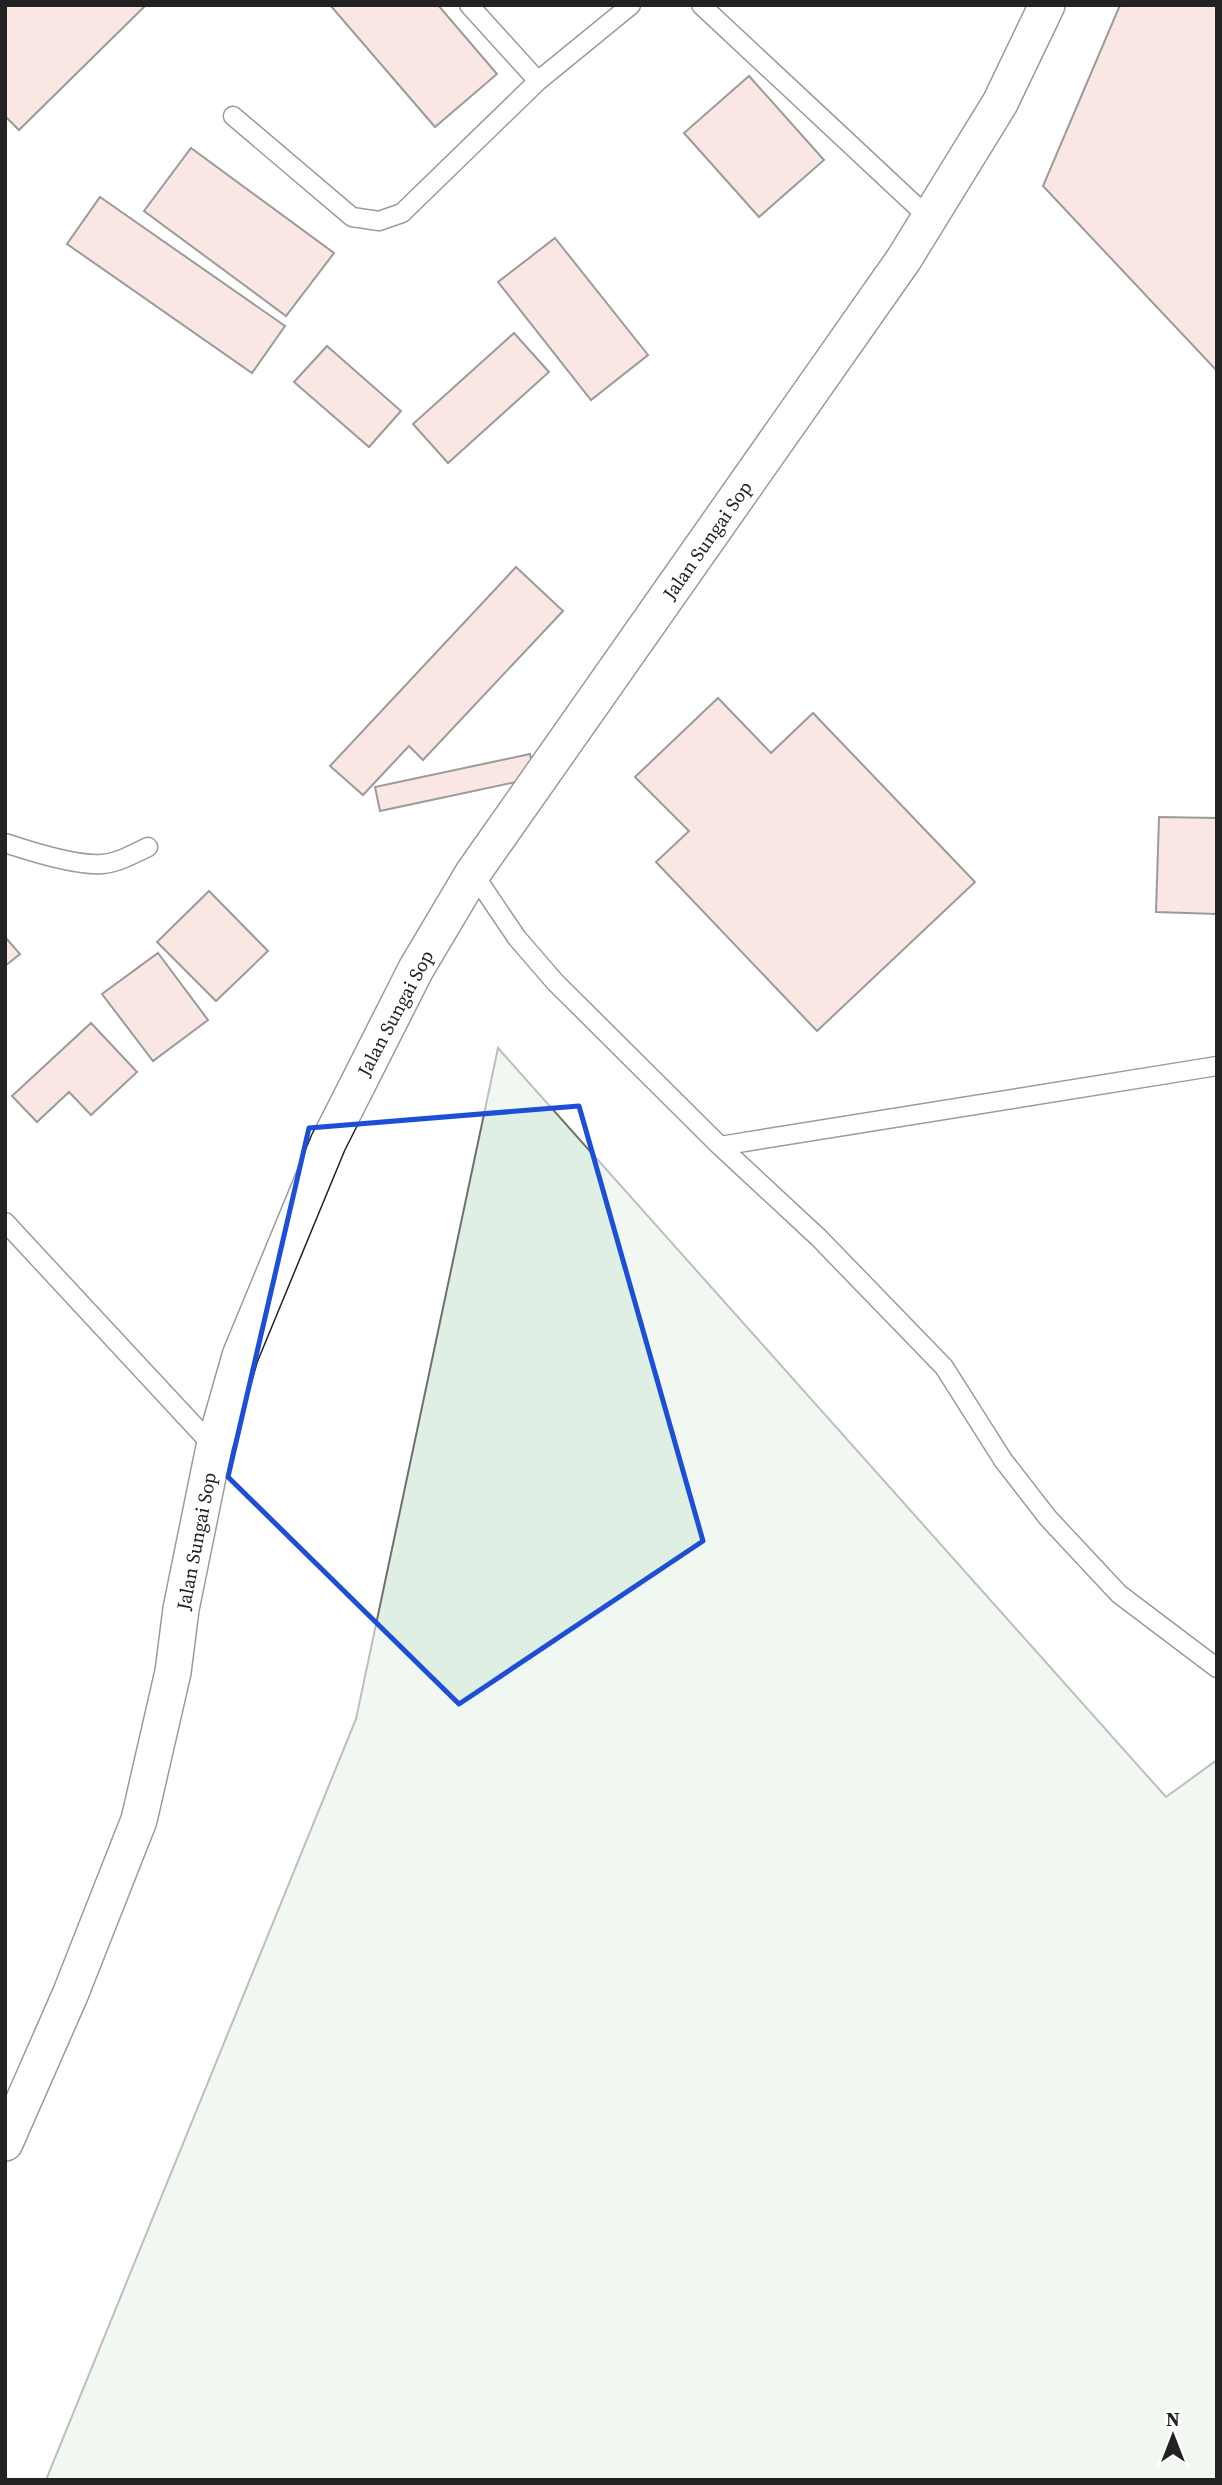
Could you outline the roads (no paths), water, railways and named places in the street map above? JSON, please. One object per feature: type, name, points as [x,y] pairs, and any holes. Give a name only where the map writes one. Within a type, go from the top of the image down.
[{"type":"street","name":"Jalan Sungai Sop","points":[[6,2138],[70,1995],[139,1820],[173,1671],[181,1609],[214,1447],[240,1356],[328,1143],[416,969],[473,873],[896,270],[1000,103],[1047,5]]},
{"type":"lane","points":[[469,5],[538,81]]},
{"type":"lane","points":[[233,116],[352,217],[379,221],[402,213],[538,81],[631,5]]},
{"type":"lane","points":[[701,5],[929,218]]},
{"type":"lane","points":[[5,843],[30,851],[100,864],[121,860],[148,847]]},
{"type":"lane","points":[[473,873],[517,938],[555,982],[720,1146],[819,1238],[944,1367],[1003,1460],[1048,1518],[1119,1594],[1217,1668]]},
{"type":"lane","points":[[720,1146],[1217,1066]]},
{"type":"lane","points":[[5,1222],[214,1447]]}]
